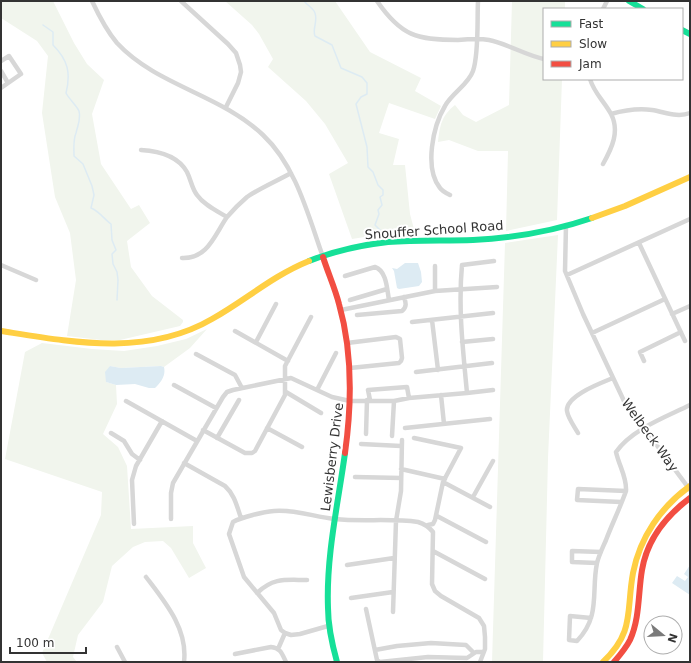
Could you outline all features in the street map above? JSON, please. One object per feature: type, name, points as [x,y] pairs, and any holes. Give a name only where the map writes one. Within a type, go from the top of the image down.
[{"type":"street","points":[[92,1],[105,27],[117,42],[141,64],[153,72],[226,107],[264,135],[280,154],[291,173],[300,192],[323,257]]},
{"type":"street","points":[[181,1],[236,53],[240,65],[238,83],[226,107]]},
{"type":"street","points":[[377,1],[393,22],[408,33],[422,38],[438,40],[476,39],[499,42],[528,56],[543,59]]},
{"type":"street","points":[[450,195],[439,186],[435,178],[432,159],[434,132],[445,106],[454,93],[467,80],[476,61],[478,1]]},
{"type":"street","points":[[629,1],[641,8]]},
{"type":"street","points":[[1,62],[9,56],[22,74],[1,88]]},
{"type":"street","points":[[1,72],[8,83]]},
{"type":"street","points":[[590,80],[598,96],[611,114],[614,128],[614,141],[612,148],[603,164]]},
{"type":"street","points":[[611,114],[634,109],[652,110],[669,115],[690,113]]},
{"type":"street","points":[[141,150],[155,151],[171,156],[186,172],[196,195],[227,217]]},
{"type":"street","points":[[182,258],[191,259],[200,254],[216,238],[227,217],[248,196],[291,173]]},
{"type":"street","name":"Snouffer School Road","points":[[1,331],[100,344],[133,344],[156,340],[180,334],[204,324],[281,274],[323,257],[359,247],[385,243],[493,238],[566,225],[602,215],[626,206],[690,177]]},
{"type":"street","points":[[567,275],[690,219]]},
{"type":"street","name":"Welbeck Way","points":[[566,225],[565,254],[567,275],[592,334],[624,401],[645,427],[689,488]]},
{"type":"street","points":[[639,242],[685,341]]},
{"type":"street","name":"Lewisberry Drive","points":[[323,257],[341,310],[350,368],[350,401],[326,593],[328,626],[337,662]]},
{"type":"street","points":[[467,393],[460,316],[462,265],[494,261]]},
{"type":"street","points":[[1,265],[36,280]]},
{"type":"street","points":[[435,266],[435,291]]},
{"type":"street","points":[[344,276],[375,267],[378,268],[383,274],[389,300]]},
{"type":"street","points":[[341,310],[435,291],[497,287]]},
{"type":"street","points":[[350,300],[387,289]]},
{"type":"street","points":[[357,315],[402,311],[406,305],[404,297]]},
{"type":"street","points":[[592,334],[665,299]]},
{"type":"street","points":[[256,342],[276,304]]},
{"type":"street","points":[[672,314],[690,306]]},
{"type":"street","points":[[412,322],[493,313]]},
{"type":"street","points":[[203,430],[249,454],[255,451],[286,392],[285,366],[311,317]]},
{"type":"street","points":[[432,320],[438,370]]},
{"type":"street","points":[[235,331],[288,360]]},
{"type":"street","points":[[644,361],[640,352],[681,332]]},
{"type":"street","points":[[347,343],[396,337],[400,339],[402,358],[399,363],[350,368]]},
{"type":"street","points":[[462,342],[493,339]]},
{"type":"street","points":[[317,390],[336,353]]},
{"type":"street","points":[[196,354],[236,375],[242,388]]},
{"type":"street","points":[[416,372],[492,363]]},
{"type":"street","points":[[171,519],[171,489],[173,483],[216,408],[227,392],[286,378],[291,378],[332,398],[350,401],[394,401],[409,398],[493,390]]},
{"type":"street","points":[[578,433],[567,410],[567,405],[570,400],[613,378]]},
{"type":"street","points":[[174,385],[216,408]]},
{"type":"street","points":[[366,434],[368,390],[408,387],[409,398]]},
{"type":"street","points":[[286,392],[321,413]]},
{"type":"street","points":[[441,395],[444,424]]},
{"type":"street","points":[[217,438],[238,400]]},
{"type":"street","points":[[392,436],[394,401]]},
{"type":"street","points":[[126,402],[197,441]]},
{"type":"street","points":[[591,618],[570,616],[569,640],[577,641],[582,636],[591,618],[594,605],[597,563],[626,491],[623,470],[616,452],[621,446],[645,427],[690,405]]},
{"type":"street","points":[[405,428],[490,419]]},
{"type":"street","points":[[134,524],[132,480],[136,466],[162,421]]},
{"type":"street","points":[[267,428],[302,447]]},
{"type":"street","points":[[111,433],[124,441],[132,454],[140,460]]},
{"type":"street","points":[[414,438],[461,448],[444,480],[437,516],[433,524],[428,525]]},
{"type":"street","points":[[393,612],[394,558],[396,521],[401,491],[402,440]]},
{"type":"street","points":[[362,444],[401,446]]},
{"type":"street","points":[[473,498],[493,461]]},
{"type":"street","points":[[184,463],[226,486],[234,497],[241,518]]},
{"type":"street","points":[[401,470],[444,480],[490,507]]},
{"type":"street","points":[[355,477],[401,478]]},
{"type":"street","points":[[603,662],[616,648],[628,625],[633,574],[641,546],[650,527],[661,513],[689,488]]},
{"type":"street","points":[[621,502],[577,500],[578,489],[626,491]]},
{"type":"street","points":[[614,662],[628,645],[636,625],[642,569],[654,537],[664,522],[690,498]]},
{"type":"street","points":[[328,626],[300,634],[285,633],[282,630],[274,613],[244,577],[229,534],[233,522],[241,518],[274,511],[284,511],[335,519],[419,522],[428,525],[433,532],[432,584],[435,591],[441,596],[479,618],[484,626],[484,652],[480,662]]},
{"type":"street","points":[[437,516],[486,542]]},
{"type":"street","points":[[433,551],[485,579]]},
{"type":"street","points":[[597,563],[572,562],[572,551],[601,552]]},
{"type":"street","points":[[347,565],[394,558]]},
{"type":"street","points":[[146,577],[167,604],[183,637],[185,649],[184,662]]},
{"type":"street","points":[[257,593],[271,582],[280,580],[308,580]]},
{"type":"street","points":[[351,598],[393,592]]},
{"type":"street","points":[[366,609],[377,660],[380,662],[428,657],[467,658],[474,653],[484,652]]},
{"type":"street","points":[[278,649],[285,633]]},
{"type":"street","points":[[375,650],[397,646],[431,643],[466,645],[474,653]]},
{"type":"street","points":[[117,647],[125,662]]},
{"type":"street","points":[[236,654],[271,647],[280,650],[286,662]]},
{"type":"shaded area","points":[[1,1],[53,1],[74,43],[87,64],[104,80],[92,114],[101,164],[131,209],[139,205],[150,223],[127,241],[131,267],[152,296],[183,320],[180,326],[120,340],[101,340],[67,336],[76,280],[70,233],[55,197],[42,113],[48,56],[37,41],[1,18]]},
{"type":"shaded area","points":[[225,1],[335,1],[370,52],[421,78],[415,91],[441,106],[435,119],[389,103],[379,133],[399,139],[393,165],[405,165],[410,214],[415,233],[383,234],[352,239],[329,174],[348,163],[325,124],[306,101],[268,67],[273,59],[259,34],[252,25]]},
{"type":"shaded area","points":[[512,1],[565,1],[565,8],[543,8],[543,80],[562,80],[557,220],[506,231],[508,151],[478,151],[449,140],[438,142],[444,117],[455,105],[463,115],[476,122],[509,105]]},
{"type":"shaded area","points":[[558,235],[548,458],[543,662],[492,662],[505,243]]},
{"type":"shaded area","points":[[405,263],[418,263],[422,282],[419,286],[397,288],[394,271],[392,268],[397,269]]},
{"type":"shaded area","points":[[207,329],[190,348],[164,367],[121,368],[110,366],[106,382],[116,385],[117,404],[103,434],[118,447],[127,466],[131,529],[193,526],[193,543],[206,568],[189,578],[171,548],[163,541],[145,542],[133,547],[112,566],[103,602],[78,635],[73,657],[77,662],[47,662],[42,653],[101,515],[102,492],[5,459],[25,352],[42,343],[124,351],[157,346],[186,339]]},
{"type":"shaded area","points":[[110,366],[121,368],[161,366],[164,367],[164,376],[155,388],[135,384],[116,385],[106,382],[105,372]]},
{"type":"shaded area","points":[[690,565],[690,595],[672,583],[677,576],[685,581],[688,577],[684,574]]},
{"type":"waterway","points":[[304,1],[313,10],[316,16],[314,31],[315,36],[332,45],[341,68],[362,77],[367,83],[367,94],[361,97],[356,104],[367,147],[368,167],[373,172],[378,185],[383,190],[383,195],[380,197],[382,205],[378,210],[379,214],[375,225],[381,231]]},
{"type":"waterway","points":[[43,25],[53,32],[53,45],[62,56],[67,67],[68,79],[66,93],[77,107],[80,114],[74,141],[74,156],[83,164],[92,186],[94,195],[91,208],[97,211],[111,224],[112,240],[116,250],[112,254],[113,264],[117,272],[118,280],[117,300]]},
{"type":"traffic: fast","points":[[629,1],[641,8]]},
{"type":"traffic: fast","points":[[683,30],[690,34]]},
{"type":"traffic: fast","points":[[309,261],[338,251],[378,243],[503,238],[548,230],[592,218]]},
{"type":"traffic: fast","points":[[337,662],[328,615],[328,589],[333,530],[345,453]]},
{"type":"traffic: slow","points":[[592,218],[625,206],[690,177]]},
{"type":"traffic: slow","points":[[1,331],[81,342],[135,342],[161,338],[187,331],[212,319],[271,281],[309,261]]},
{"type":"traffic: slow","points":[[603,662],[613,651],[625,631],[633,573],[636,560],[646,535],[661,513],[690,486]]},
{"type":"traffic: jam","points":[[323,257],[344,322],[347,341],[350,397],[345,453]]},
{"type":"traffic: jam","points":[[614,662],[627,646],[636,623],[642,570],[648,549],[653,539],[666,521],[690,498]]}]
